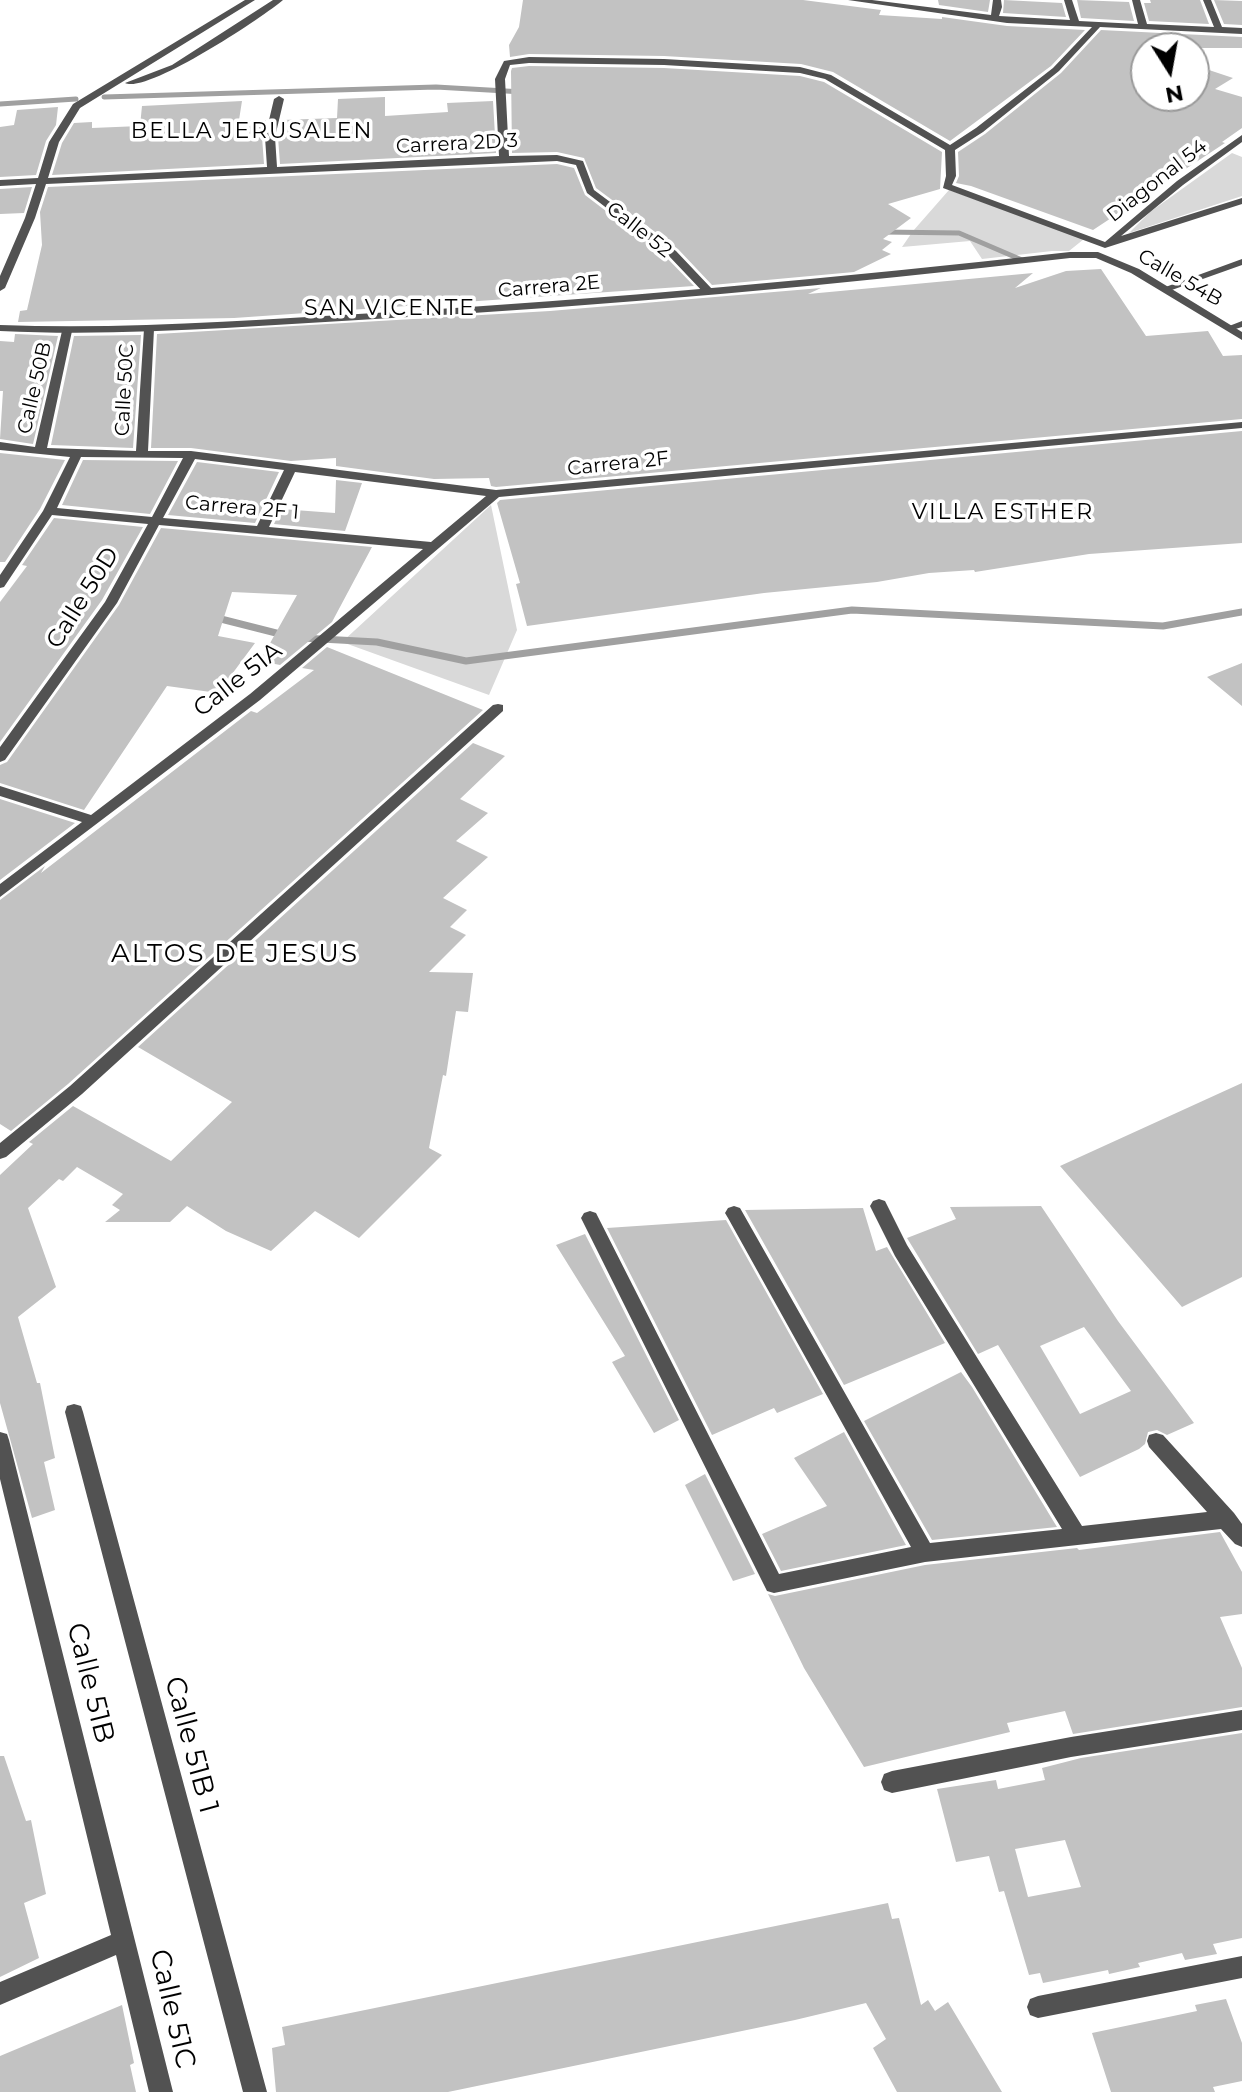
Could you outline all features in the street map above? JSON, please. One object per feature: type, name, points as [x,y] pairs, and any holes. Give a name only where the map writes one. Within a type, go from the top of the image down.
[{"type":"street","points":[[0,288],[30,218],[54,142],[76,106],[251,0]]},
{"type":"street","points":[[102,92],[175,67],[279,0]]},
{"type":"street","points":[[852,0],[994,18],[1242,31]]},
{"type":"street","points":[[921,0],[923,11]]},
{"type":"street","points":[[994,18],[997,0]]},
{"type":"street","points":[[1068,0],[1075,23]]},
{"type":"street","points":[[1136,0],[1143,27]]},
{"type":"street","points":[[1207,0],[1219,30]]},
{"type":"street","points":[[504,159],[500,90],[504,65],[509,61],[664,62],[800,70],[828,77],[950,149],[993,121],[1057,70],[1082,47],[1098,24]]},
{"type":"street","points":[[272,172],[270,137],[279,99]]},
{"type":"street","name":"Diagonal 54","points":[[1102,250],[1156,201],[1239,144]]},
{"type":"street","name":"Calle 54B","points":[[950,149],[951,176],[946,186],[1102,250],[1242,337]]},
{"type":"street","name":"Carrera 2D 3","points":[[0,183],[504,159],[557,158],[580,163]]},
{"type":"street","name":"Calle 52","points":[[580,163],[590,191],[672,253],[708,291]]},
{"type":"street","points":[[1102,250],[1242,201]]},
{"type":"street","name":"Carrera 2E","points":[[0,328],[67,331],[149,329],[511,308],[873,278],[1102,250]]},
{"type":"street","points":[[1165,289],[1242,262]]},
{"type":"street","points":[[1229,328],[1242,324]]},
{"type":"street","name":"Calle 50C","points":[[142,453],[149,329]]},
{"type":"street","name":"Calle 50B","points":[[40,452],[67,331]]},
{"type":"street","name":"Carrera 2F","points":[[0,446],[77,454],[191,455],[496,494],[1242,425]]},
{"type":"street","points":[[0,584],[49,511],[77,454]]},
{"type":"street","name":"Calle 50D","points":[[0,757],[111,603],[191,455]]},
{"type":"street","points":[[262,529],[291,468]]},
{"type":"street","name":"Calle 51A","points":[[0,892],[267,687],[496,494]]},
{"type":"street","name":"Carrera 2F 1","points":[[49,511],[431,546]]},
{"type":"street","points":[[0,1152],[76,1090],[498,708]]},
{"type":"street","points":[[0,791],[91,820]]},
{"type":"street","points":[[879,1206],[891,1238],[966,1350],[978,1377],[1078,1537]]},
{"type":"street","points":[[734,1213],[925,1553]]},
{"type":"street","points":[[590,1218],[774,1584],[925,1553],[1227,1519]]},
{"type":"street","name":"Calle 51B 1","points":[[74,1412],[255,2092]]},
{"type":"street","name":"Calle 51B","points":[[0,1440],[125,1940]]},
{"type":"street","points":[[1156,1441],[1242,1538]]},
{"type":"street","points":[[892,1782],[1071,1747],[1242,1720]]},
{"type":"street","points":[[0,1994],[125,1940]]},
{"type":"street","name":"Calle 51C","points":[[125,1940],[161,2092]]},
{"type":"street","points":[[1038,2007],[1242,1967]]},
{"type":"shaded area","points":[[1232,153],[1242,157],[1242,196],[1129,233],[1150,212]]},
{"type":"shaded area","points":[[949,190],[1084,239],[1069,251],[982,259],[970,241],[902,247]]},
{"type":"shaded area","points":[[491,505],[517,630],[489,695],[342,642]]},
{"type":"building","points":[[523,0],[803,0],[881,10],[879,15],[942,17],[1007,26],[1085,30],[1051,66],[950,141],[833,72],[801,64],[664,56],[529,54],[510,57],[509,45],[519,27]]},
{"type":"building","points":[[938,0],[990,0],[988,12],[939,5]]},
{"type":"building","points":[[1004,0],[1062,3],[1066,17],[1003,13]]},
{"type":"building","points":[[1077,0],[1129,2],[1134,21],[1081,18]]},
{"type":"building","points":[[1150,0],[1200,0],[1209,24],[1149,21],[1144,3],[1151,3]]},
{"type":"building","points":[[1214,0],[1242,1],[1242,25],[1224,24]]},
{"type":"building","points":[[1101,30],[1141,32],[1130,32],[1130,112],[1210,112],[1210,70],[1233,78],[1215,89],[1242,97],[1242,128],[1222,142],[1225,143],[1093,230],[956,183],[959,176],[958,152],[1061,73]]},
{"type":"building","points":[[1210,35],[1242,37],[1242,48],[1210,48]]},
{"type":"building","points":[[512,68],[664,68],[800,76],[824,82],[942,152],[940,189],[888,204],[911,218],[883,239],[892,242],[882,250],[891,254],[854,272],[712,285],[678,249],[596,188],[584,158],[557,152],[512,153],[511,71]]},
{"type":"building","points":[[385,97],[385,116],[448,112],[447,103],[493,101],[496,153],[280,164],[278,137],[282,120],[337,118],[338,99]]},
{"type":"building","points":[[242,101],[239,120],[266,120],[262,137],[264,164],[52,175],[62,143],[74,123],[92,122],[92,128],[140,126],[142,106]]},
{"type":"building","points":[[58,107],[56,125],[46,141],[36,175],[0,177],[0,127],[14,125],[17,110]]},
{"type":"building","points":[[557,164],[574,168],[585,195],[666,257],[694,286],[234,318],[18,322],[20,311],[27,310],[42,245],[40,212],[48,187]]},
{"type":"building","points":[[32,187],[24,213],[0,214],[0,189]]},
{"type":"building","points":[[1101,269],[1146,336],[1208,331],[1223,356],[1242,355],[1242,419],[496,487],[491,486],[489,478],[434,479],[336,466],[336,458],[291,461],[191,448],[151,448],[157,334],[550,311],[821,288],[808,294],[1033,273],[1015,288],[1066,271]]},
{"type":"building","points":[[15,334],[58,336],[33,444],[0,439],[3,391],[0,391],[0,341],[14,342]]},
{"type":"building","points":[[141,335],[133,448],[51,445],[74,336]]},
{"type":"building","points":[[1242,431],[1242,543],[1089,554],[975,572],[929,573],[527,626],[516,584],[520,583],[497,503],[500,500]]},
{"type":"building","points":[[0,453],[65,460],[40,509],[5,562],[0,562]]},
{"type":"building","points":[[83,460],[178,461],[150,514],[62,505]]},
{"type":"building","points":[[197,462],[279,472],[255,523],[168,515]]},
{"type":"building","points":[[336,480],[362,483],[345,531],[274,524],[281,509],[335,513]]},
{"type":"building","points":[[54,518],[143,527],[102,600],[0,742],[0,602],[27,566],[22,565]]},
{"type":"building","points":[[161,528],[372,547],[332,622],[280,665],[260,661],[297,595],[232,592],[218,636],[255,643],[218,693],[167,686],[84,810],[0,783],[0,765],[7,762],[119,605]]},
{"type":"building","points":[[327,647],[483,710],[68,1084],[11,1131],[0,1124],[0,900],[45,866],[41,873],[251,711],[257,713],[314,670],[302,668]]},
{"type":"building","points":[[1242,663],[1242,706],[1207,677]]},
{"type":"building","points":[[473,743],[505,756],[460,799],[488,813],[456,841],[488,857],[443,898],[467,910],[450,927],[466,935],[429,972],[473,973],[468,1012],[456,1011],[446,1076],[443,1075],[429,1148],[442,1155],[359,1238],[315,1211],[271,1251],[226,1231],[187,1206],[170,1222],[105,1222],[120,1210],[112,1205],[123,1194],[77,1167],[63,1181],[59,1179],[28,1208],[56,1287],[18,1317],[37,1383],[40,1383],[55,1458],[44,1462],[55,1510],[32,1518],[0,1403],[0,1175],[33,1144],[29,1142],[73,1106],[171,1161],[232,1102],[138,1047]]},
{"type":"building","points":[[0,799],[75,823],[0,880]]},
{"type":"building","points":[[1242,1083],[1242,1277],[1182,1307],[1060,1166]]},
{"type":"building","points":[[1041,1206],[1118,1321],[1194,1423],[1167,1435],[1157,1430],[1148,1432],[1145,1444],[1139,1449],[1080,1477],[998,1345],[978,1354],[907,1238],[956,1219],[950,1207]],"holes":[[[1084,1327],[1131,1391],[1080,1414],[1040,1346]]]},
{"type":"building","points":[[863,1208],[876,1251],[887,1247],[945,1343],[844,1385],[745,1210]]},
{"type":"building","points":[[726,1220],[823,1394],[777,1413],[774,1408],[712,1435],[607,1228]]},
{"type":"building","points":[[585,1234],[679,1420],[654,1433],[612,1362],[625,1356],[556,1245]]},
{"type":"building","points":[[961,1372],[1057,1527],[932,1540],[864,1421]]},
{"type":"building","points":[[844,1432],[906,1545],[781,1571],[762,1534],[827,1506],[794,1458]]},
{"type":"building","points":[[705,1474],[755,1574],[733,1581],[685,1485]]},
{"type":"building","points":[[1220,1532],[1242,1572],[1242,1614],[1220,1617],[1242,1668],[1242,1707],[1073,1734],[1065,1711],[1007,1723],[1010,1732],[864,1767],[804,1668],[768,1594],[775,1596],[925,1565]]},
{"type":"building","points":[[1242,1733],[1242,1938],[1213,1944],[1217,1954],[1185,1960],[1182,1953],[1138,1963],[1140,1967],[1109,1974],[1108,1970],[1043,1983],[1040,1973],[1029,1975],[1004,1891],[999,1892],[989,1856],[956,1862],[937,1789],[996,1780],[998,1789],[1045,1780],[1042,1768],[1081,1758]],"holes":[[[1065,1840],[1081,1887],[1028,1897],[1015,1849]]]},
{"type":"building","points":[[0,1756],[4,1756],[26,1821],[31,1820],[46,1894],[24,1903],[39,1958],[0,1977]]},
{"type":"building","points":[[888,1903],[892,1919],[899,1918],[921,2005],[928,2000],[935,2011],[948,2002],[1002,2092],[897,2092],[873,2048],[886,2039],[866,2003],[448,2092],[276,2092],[272,2048],[285,2045],[282,2027]]},
{"type":"building","points":[[1226,1999],[1242,2043],[1242,2081],[1213,2087],[1215,2092],[1111,2092],[1092,2033],[1197,2011],[1195,2005]]},
{"type":"building","points":[[122,2005],[134,2063],[130,2065],[136,2092],[0,2092],[0,2056]]},
{"type":"waterway","points":[[104,97],[436,87],[523,92]]},
{"type":"waterway","points":[[0,104],[76,99]]},
{"type":"waterway","points":[[883,232],[959,233],[1022,260]]},
{"type":"waterway","points":[[302,638],[377,642],[466,661],[852,610],[1163,626],[1242,612]]},
{"type":"waterway","points":[[213,617],[284,635]]},
{"type":"district","name":"BELLA JERUSALEN","points":[[252,132]]},
{"type":"district","name":"SAN VICENTE","points":[[390,309]]},
{"type":"district","name":"VILLA ESTHER","points":[[1003,513]]},
{"type":"district","name":"ALTOS DE JESUS","points":[[235,954]]}]
